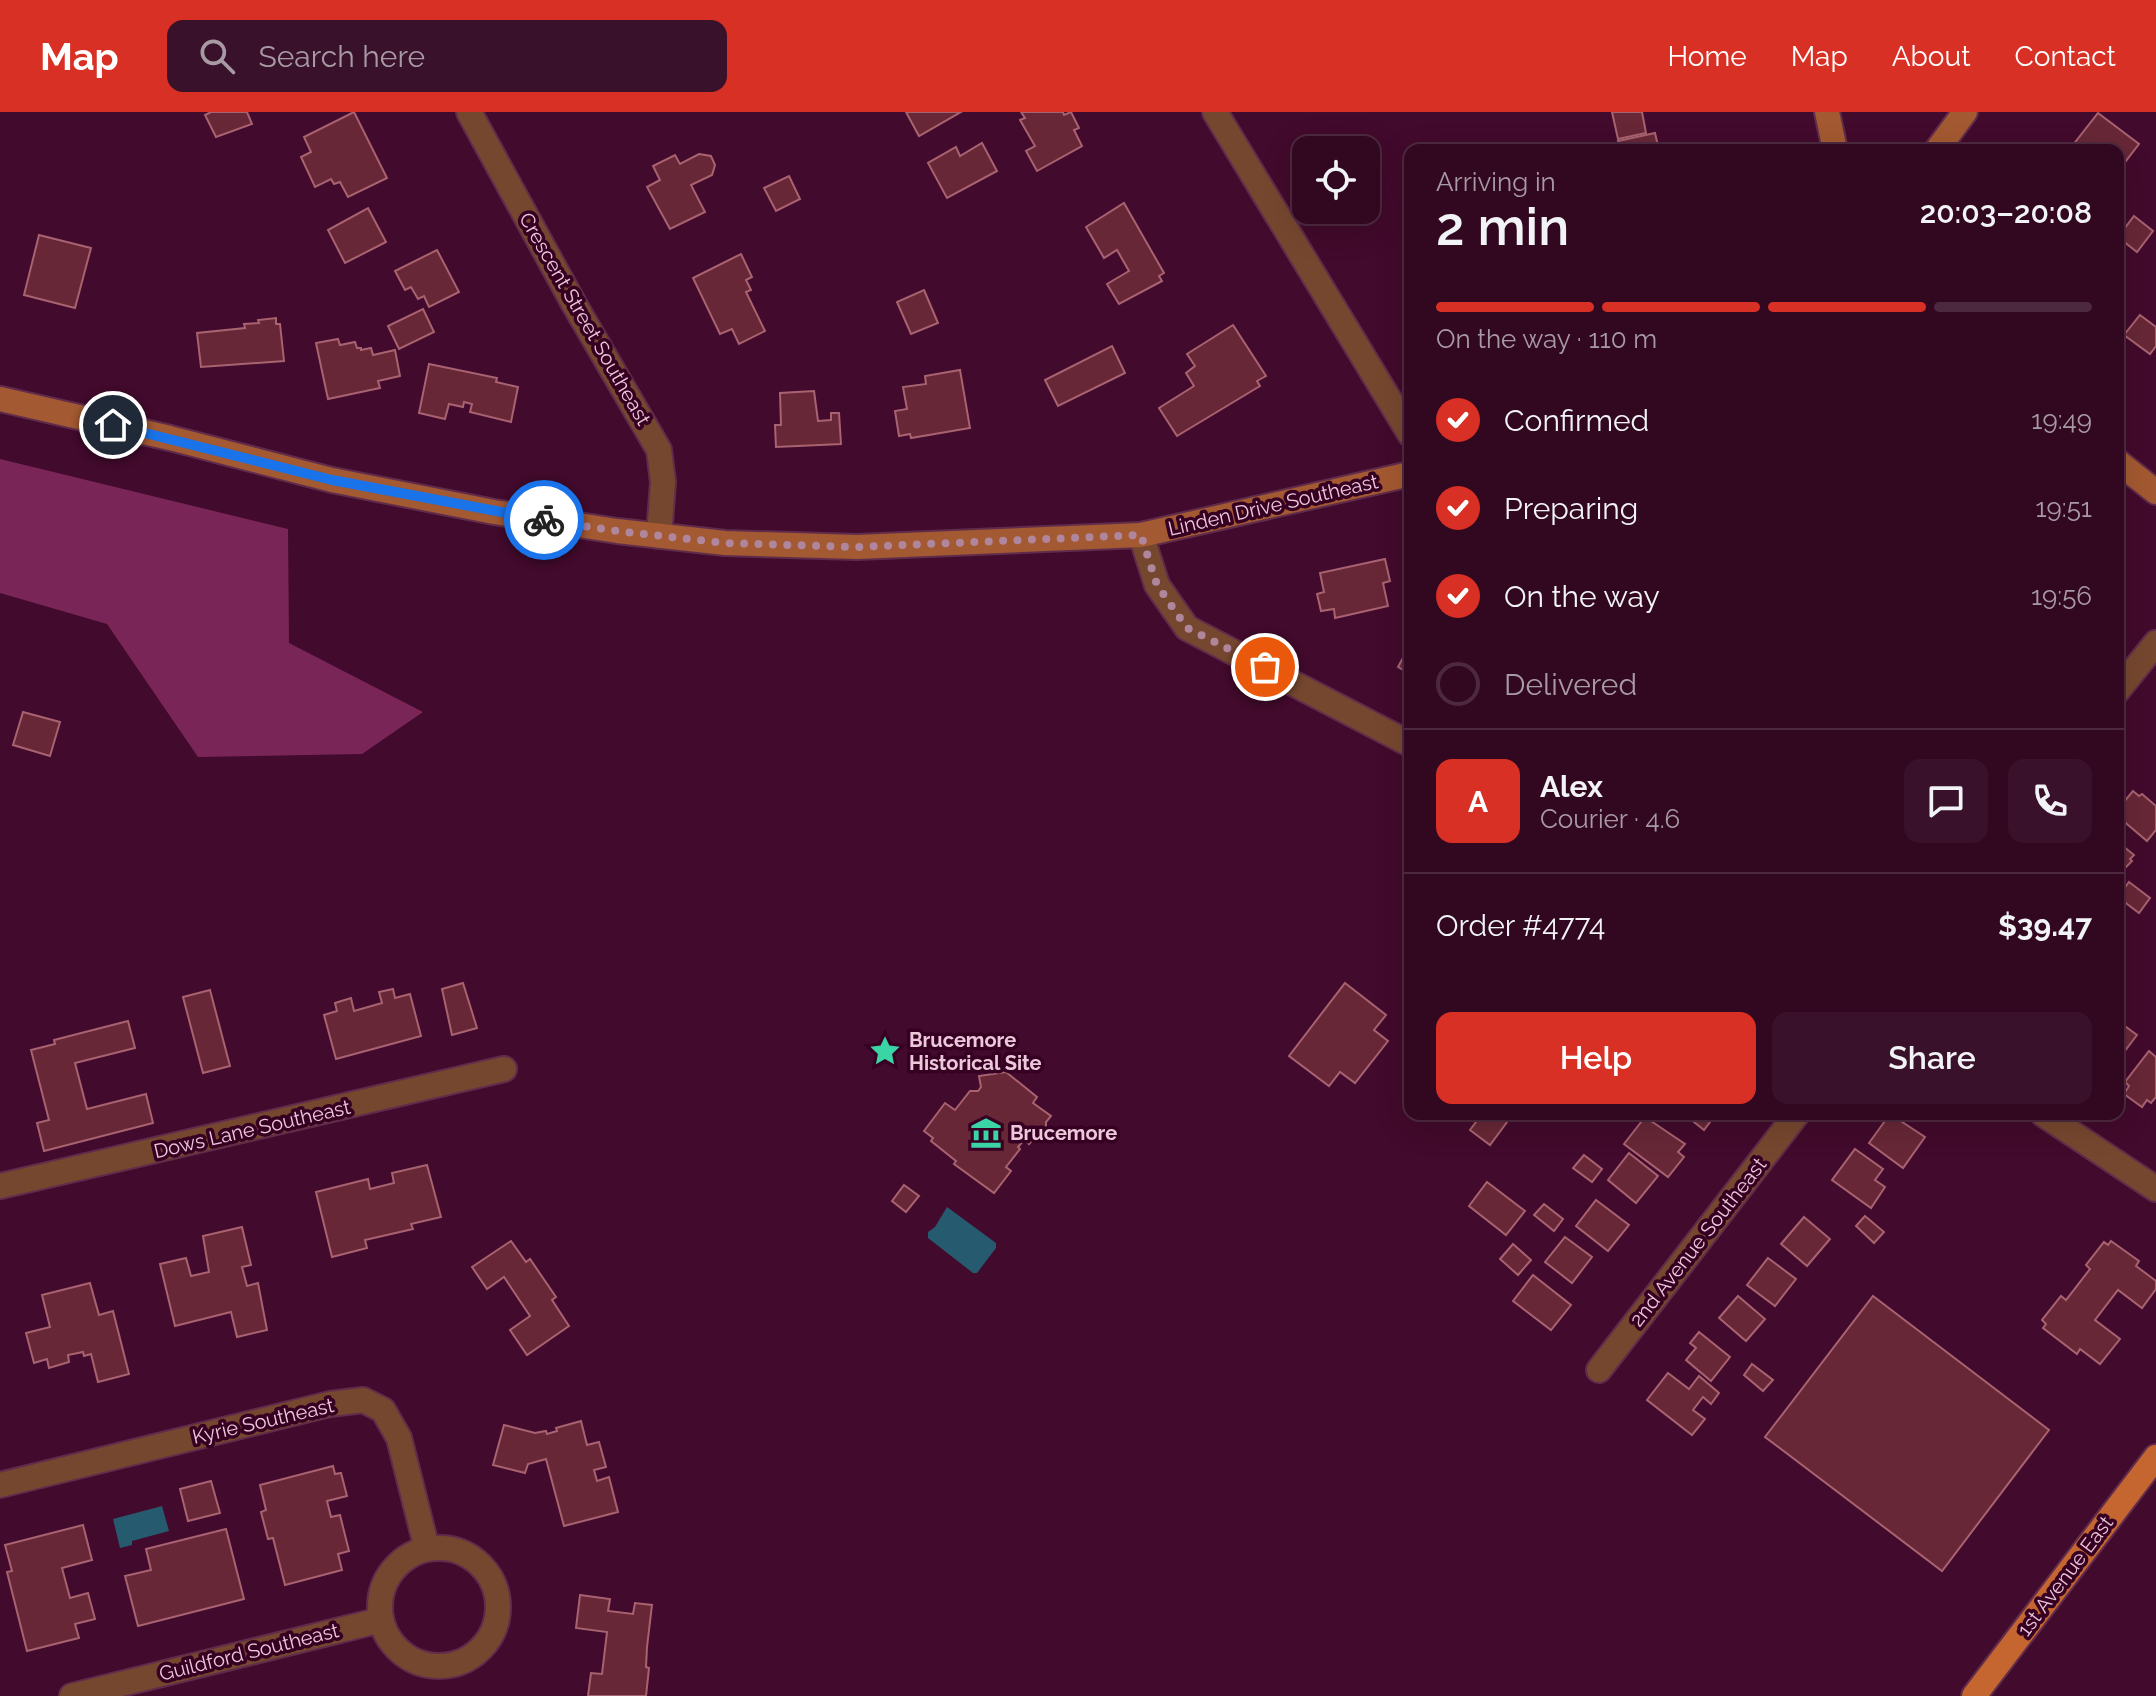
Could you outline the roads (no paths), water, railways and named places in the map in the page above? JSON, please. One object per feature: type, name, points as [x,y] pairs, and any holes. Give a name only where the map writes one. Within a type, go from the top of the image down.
[{"type":"main road","name":"1st Avenue East","points":[[1974,1696],[2156,1457]]},
{"type":"street","name":"Crescent Street Southeast","points":[[469,112],[574,304],[659,450],[663,482],[659,536]]},
{"type":"street","points":[[1215,112],[1404,424]]},
{"type":"street","points":[[1828,119],[1834,144]]},
{"type":"street","points":[[1828,119],[1843,144]]},
{"type":"street","points":[[1930,144],[1951,131]]},
{"type":"street","name":"Linden Drive Southeast","points":[[0,399],[170,438],[332,480],[494,512],[725,543],[857,547],[1141,535],[1404,475]]},
{"type":"street","points":[[2124,467],[2156,492]]},
{"type":"street","points":[[1141,535],[1157,585],[1187,628],[1404,741]]},
{"type":"street","points":[[2124,683],[2156,643]]},
{"type":"street","name":"Dows Lane Southeast","points":[[0,1186],[504,1069]]},
{"type":"street","name":"2nd Avenue Southeast","points":[[1599,1370],[1792,1120]]},
{"type":"street","points":[[2052,1120],[2156,1189]]},
{"type":"street","name":"Kyrie Southeast","points":[[0,1485],[330,1404],[363,1400],[383,1410],[399,1438],[427,1549]]},
{"type":"street","points":[[427,1549],[452,1549],[475,1560],[491,1579],[498,1603],[494,1628],[481,1649],[459,1663],[434,1666],[410,1659],[391,1643],[381,1620],[380,1596],[389,1575],[405,1558],[427,1549]]},
{"type":"street","name":"Guildford Southeast","points":[[72,1696],[381,1620]]},
{"type":"water","points":[[947,1207],[996,1243],[996,1248],[977,1273],[928,1238],[928,1232],[935,1227]]},
{"type":"water","points":[[162,1506],[169,1531],[132,1541],[132,1545],[120,1548],[113,1519]]},
{"type":"place","name":"Brucemore Historical Site","points":[[885,1051]]},
{"type":"place","name":"Brucemore","points":[[986,1133]]}]
